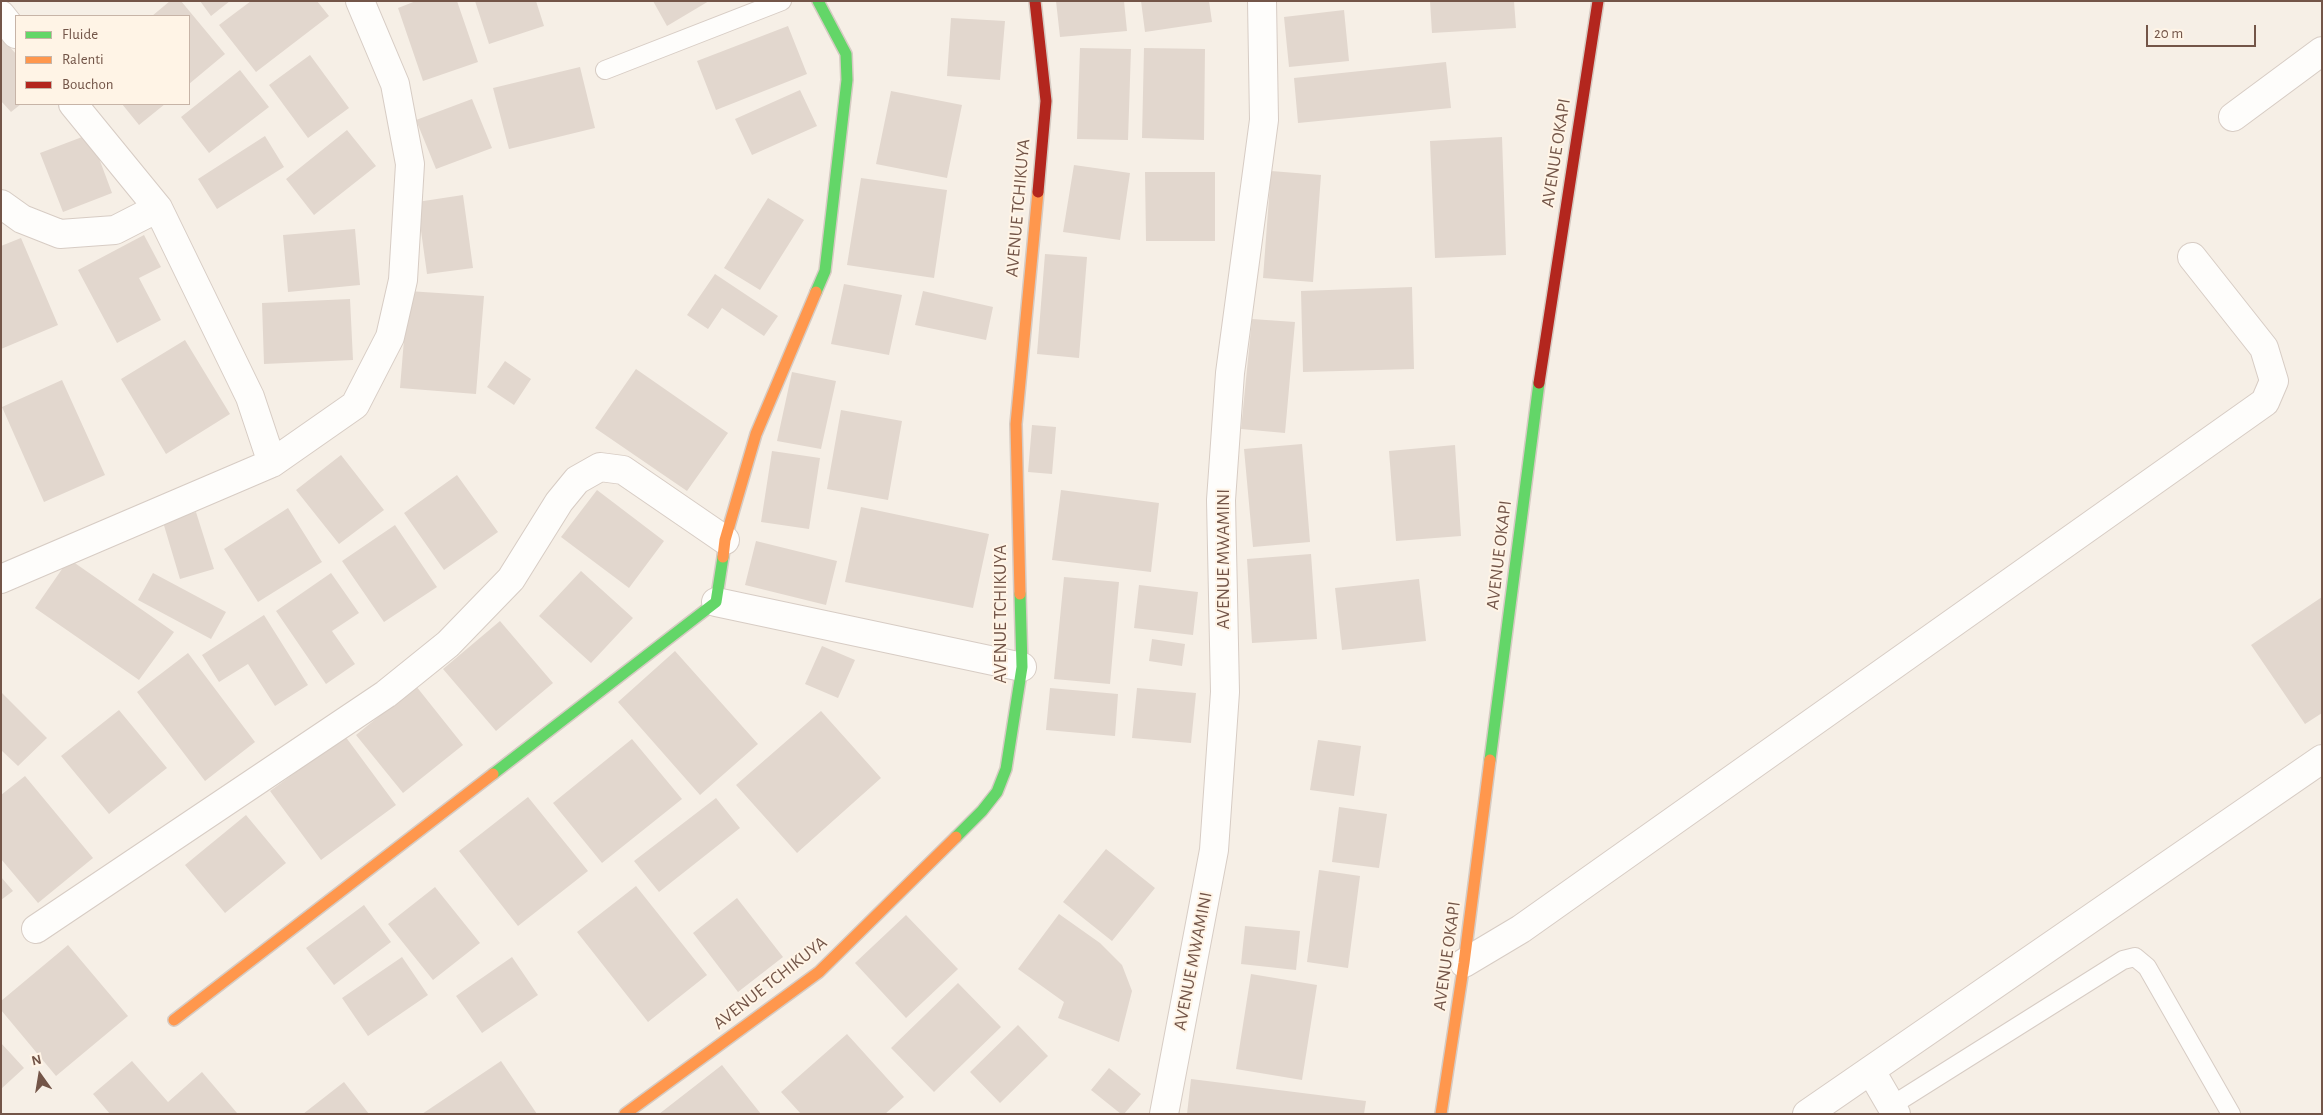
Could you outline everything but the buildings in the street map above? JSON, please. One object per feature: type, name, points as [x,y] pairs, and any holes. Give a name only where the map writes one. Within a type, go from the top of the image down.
[{"type":"street","points":[[1,579],[272,463],[355,405],[390,337],[403,280],[410,164],[395,84],[360,1]]},
{"type":"street","points":[[174,1020],[716,602],[725,540],[756,434],[825,270],[847,80],[846,54],[818,1]]},
{"type":"street","name":"AVENUE TCHIKUYA","points":[[625,1114],[819,972],[982,811],[997,792],[1006,769],[1022,667],[1016,424],[1046,101],[1035,1]]},
{"type":"street","name":"AVENUE MWAMINI","points":[[1164,1114],[1214,850],[1225,692],[1222,500],[1230,373],[1264,120],[1262,1]]},
{"type":"street","name":"AVENUE OKAPI","points":[[1441,1114],[1464,963],[1546,330],[1598,1]]},
{"type":"street","points":[[1,16],[15,33]]},
{"type":"street","points":[[2233,116],[2322,51]]},
{"type":"street","points":[[74,105],[158,208],[250,397],[272,463]]},
{"type":"street","points":[[1,204],[22,219],[60,234],[115,230],[158,208]]},
{"type":"street","points":[[1464,963],[1521,929],[2265,402],[2274,381],[2264,348],[2192,257]]},
{"type":"street","points":[[36,928],[386,694],[448,644],[511,579],[558,502],[577,480],[585,475],[600,467],[624,470],[725,540]]},
{"type":"street","points":[[716,602],[1022,667]]},
{"type":"street","points":[[1807,1114],[2322,759]]},
{"type":"street","points":[[1871,1071],[1894,1110]]},
{"type":"lane","points":[[605,70],[782,1]]},
{"type":"lane","points":[[1894,1110],[2123,960],[2136,958],[2146,967],[2231,1114]]},
{"type":"traffic: fast","points":[[816,292],[825,271],[847,80],[846,54],[818,1]]},
{"type":"traffic: fast","points":[[1490,760],[1539,383]]},
{"type":"traffic: fast","points":[[493,774],[716,602],[723,557]]},
{"type":"traffic: fast","points":[[956,837],[982,811],[997,792],[1006,769],[1022,667],[1020,594]]},
{"type":"traffic: slow","points":[[1020,594],[1016,424],[1038,192]]},
{"type":"traffic: slow","points":[[723,557],[725,540],[756,434],[816,292]]},
{"type":"traffic: slow","points":[[1441,1114],[1464,963],[1490,760]]},
{"type":"traffic: slow","points":[[174,1020],[493,774]]},
{"type":"traffic: slow","points":[[625,1114],[819,972],[956,837]]},
{"type":"traffic: jam","points":[[1035,1],[1046,101],[1038,192]]},
{"type":"traffic: jam","points":[[1539,383],[1598,1]]}]
